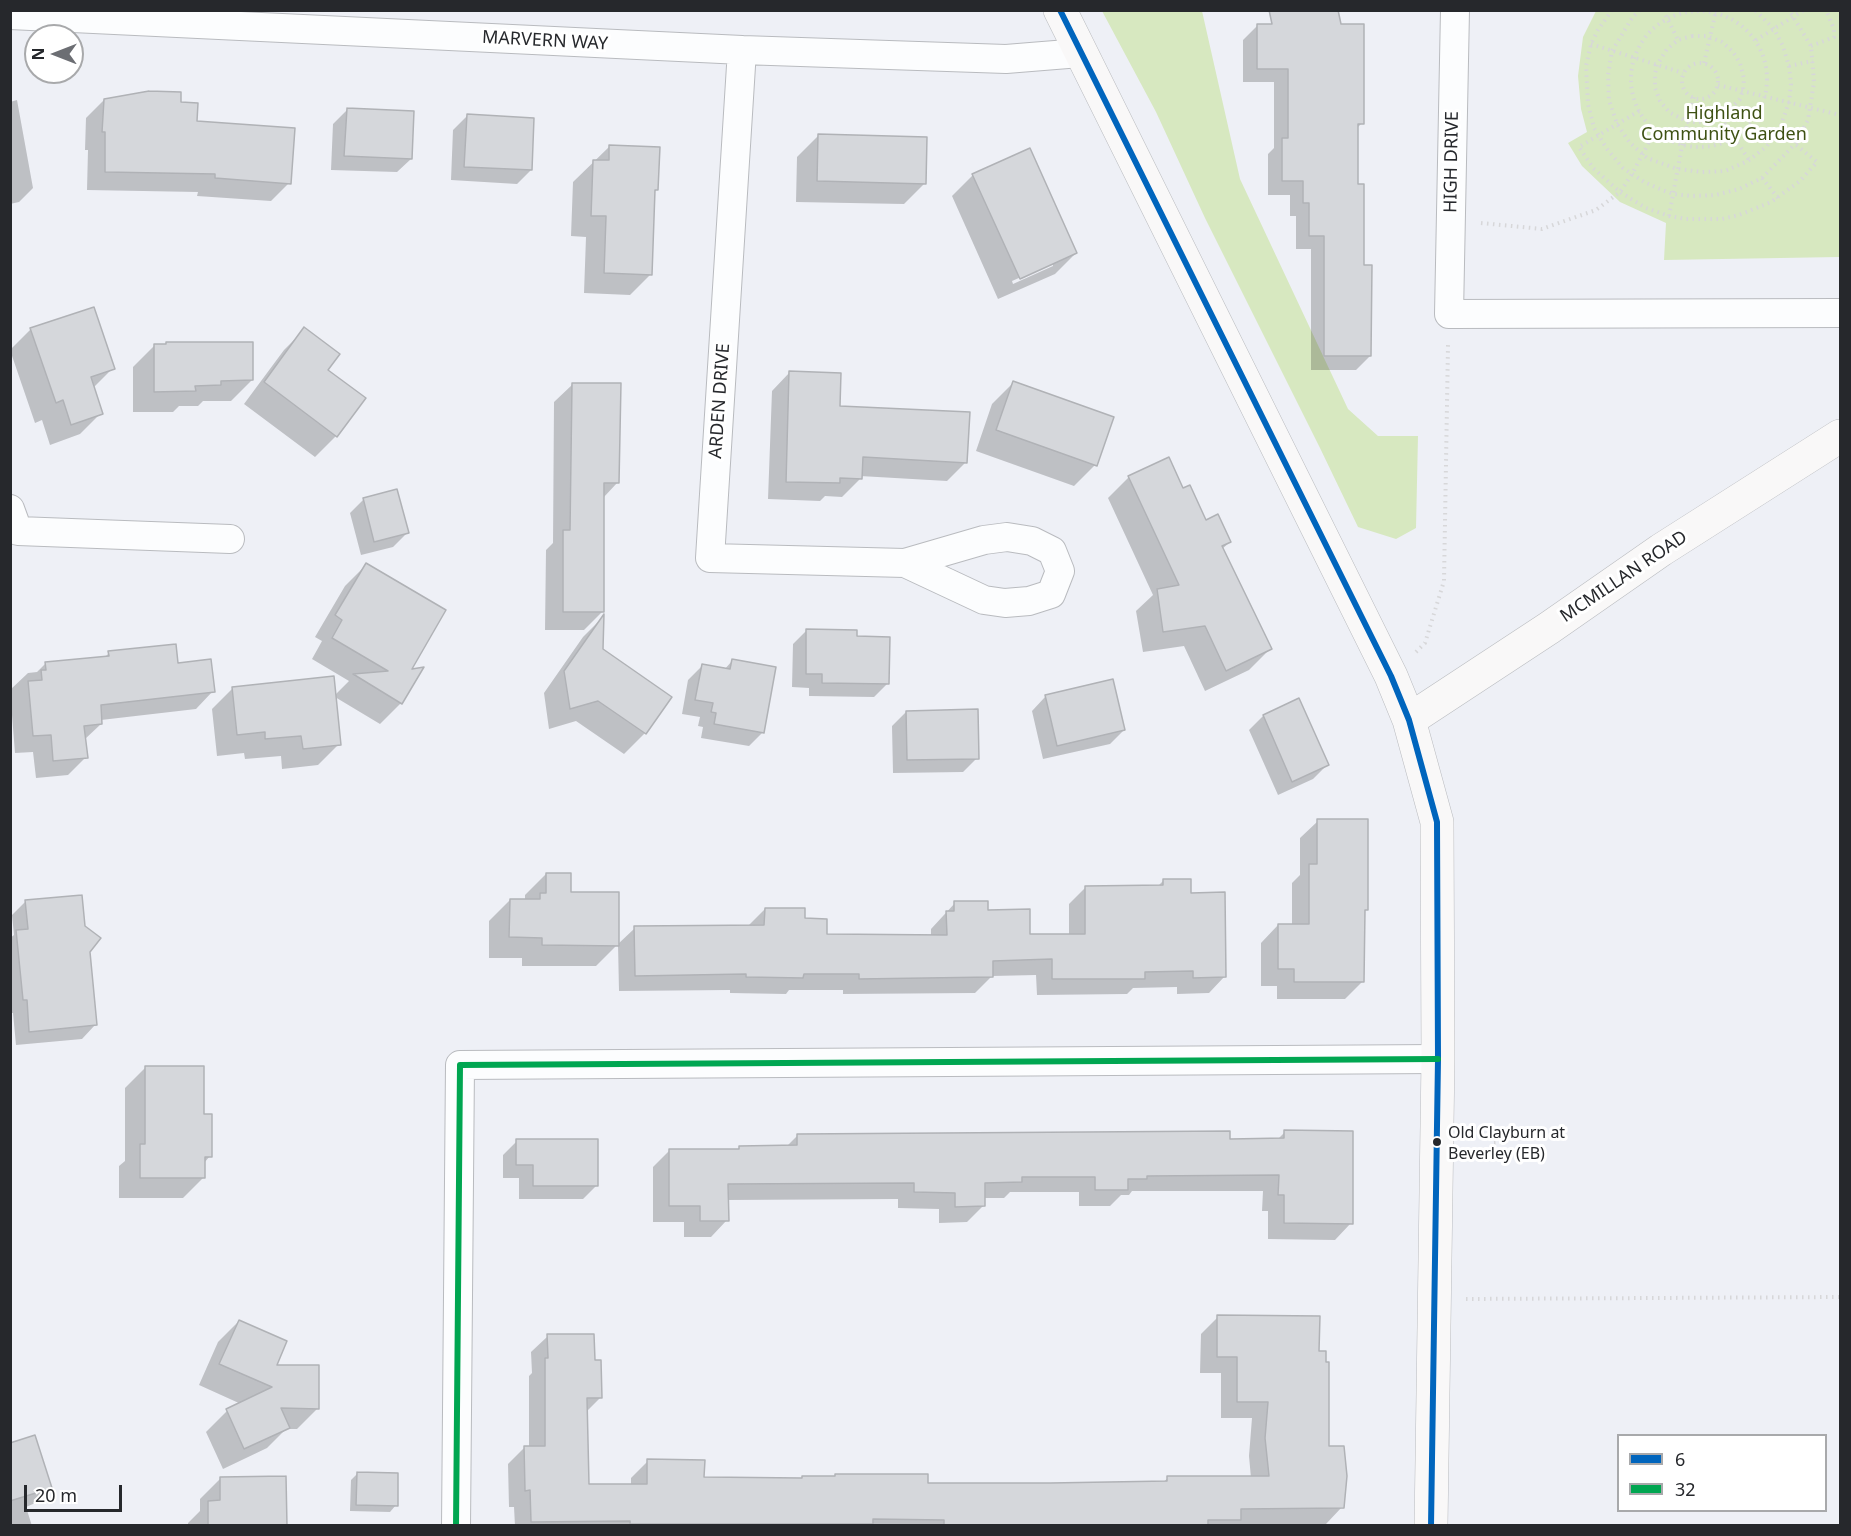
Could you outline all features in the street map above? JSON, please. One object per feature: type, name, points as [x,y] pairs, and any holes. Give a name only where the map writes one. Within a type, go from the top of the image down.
[{"type":"main road","points":[[1060,10],[1391,676],[1409,720],[1437,822],[1438,1059],[1431,1526]]},
{"type":"main road","name":"MCMILLAN ROAD","points":[[1409,720],[1549,628],[1661,550],[1840,436]]},
{"type":"street","name":"HIGH DRIVE","points":[[1449,314],[1455,10]]},
{"type":"street","name":"MARVERN WAY","points":[[10,15],[742,50],[1006,59],[1080,53]]},
{"type":"street","name":"ARDEN DRIVE","points":[[742,50],[710,558],[905,563]]},
{"type":"street","points":[[1449,314],[1840,313]]},
{"type":"street","points":[[10,509],[18,531],[230,539]]},
{"type":"street","points":[[456,1526],[460,1065],[1438,1059]]},
{"type":"path","points":[[1612,10],[1591,44],[1586,66],[1588,104],[1594,128],[1607,150],[1623,168],[1644,182],[1673,194],[1691,196],[1716,195],[1739,189],[1762,178],[1795,144],[1808,120],[1812,107],[1814,82],[1811,46],[1789,10]]},
{"type":"path","points":[[1640,10],[1612,51],[1608,75],[1609,100],[1617,124],[1630,143],[1642,154],[1678,169],[1702,172],[1725,171],[1749,160],[1767,146],[1781,125],[1789,102],[1791,84],[1783,46],[1774,29],[1755,10]]},
{"type":"path","points":[[1664,10],[1678,40]]},
{"type":"path","points":[[1756,40],[1804,10]]},
{"type":"path","points":[[1811,46],[1834,37],[1834,29],[1826,10]]},
{"type":"path","points":[[1697,11],[1716,12],[1744,27],[1756,40],[1765,58],[1768,77],[1766,96],[1759,113],[1748,128],[1734,139],[1717,146],[1700,148],[1682,146],[1662,137],[1639,111],[1633,94],[1631,75],[1634,59],[1642,42],[1667,18],[1697,11]]},
{"type":"path","points":[[1704,63],[1716,12]]},
{"type":"path","points":[[1692,36],[1710,38],[1722,42],[1740,63],[1744,79],[1743,90],[1740,99],[1720,118],[1708,122],[1688,122],[1669,112],[1660,101],[1655,88],[1657,65],[1667,49],[1678,40],[1692,36]]},
{"type":"path","points":[[1591,44],[1683,74]]},
{"type":"path","points":[[1789,66],[1813,61]]},
{"type":"path","points":[[1704,63],[1714,69],[1718,85],[1710,96],[1694,98],[1683,87],[1683,74],[1692,64],[1704,63]]},
{"type":"path","points":[[1718,85],[1840,115]]},
{"type":"path","points":[[1669,216],[1694,98]]},
{"type":"path","points":[[1639,111],[1579,147],[1593,168],[1620,192],[1646,208],[1669,216],[1686,219],[1722,219],[1755,209],[1778,198],[1800,181],[1817,162],[1795,144]]},
{"type":"path","points":[[1720,118],[1749,160]]},
{"type":"path","points":[[1480,223],[1542,230],[1596,210],[1620,192],[1655,131]]},
{"type":"path","points":[[1762,178],[1778,198]]},
{"type":"path","points":[[1391,676],[1425,643],[1444,581],[1449,314]]},
{"type":"path","points":[[1494,1143],[1507,1143]]},
{"type":"path","points":[[1434,1300],[1840,1297]]},
{"type":"green space","points":[[1102,11],[1202,11],[1240,179],[1348,409],[1378,436],[1418,436],[1416,528],[1396,539],[1358,527],[1205,218],[1156,112]]},
{"type":"green space","name":"Highland Community Garden","points":[[1596,11],[1840,11],[1839,257],[1664,260],[1666,223],[1620,202],[1582,166],[1568,143],[1587,132],[1581,109],[1578,76],[1583,37]]},
{"type":"building","points":[[1269,10],[1338,10],[1341,24],[1364,24],[1364,124],[1358,124],[1358,184],[1364,184],[1364,265],[1372,265],[1371,356],[1324,356],[1324,236],[1309,236],[1309,203],[1303,203],[1303,181],[1282,181],[1282,138],[1288,138],[1288,69],[1257,69],[1257,24],[1272,24]]},
{"type":"building","points":[[149,91],[181,92],[181,102],[198,103],[197,121],[295,128],[291,184],[215,178],[215,174],[105,172],[105,132],[102,132],[104,99]]},
{"type":"building","points":[[347,108],[414,111],[412,159],[344,156]]},
{"type":"building","points":[[467,114],[534,118],[532,170],[464,167]]},
{"type":"building","points":[[818,134],[927,137],[926,184],[817,181]]},
{"type":"building","points":[[609,145],[660,147],[658,190],[655,190],[652,275],[604,273],[606,216],[591,216],[593,160],[609,160]]},
{"type":"building","points":[[1030,148],[1077,253],[1020,279],[972,174]]},
{"type":"building","points":[[94,307],[115,369],[91,377],[103,414],[71,425],[63,400],[56,403],[30,328]]},
{"type":"building","points":[[304,327],[340,354],[328,370],[366,398],[337,437],[264,382]]},
{"type":"building","points":[[166,342],[253,342],[253,380],[221,381],[221,385],[195,386],[196,391],[154,392],[154,344],[166,344]]},
{"type":"building","points":[[789,371],[841,373],[840,406],[970,412],[967,463],[863,457],[862,479],[840,478],[840,483],[786,482]]},
{"type":"building","points":[[1013,381],[1114,417],[1097,466],[996,430]]},
{"type":"building","points":[[572,383],[621,383],[619,483],[604,483],[604,612],[563,612],[563,530],[570,530]]},
{"type":"building","points":[[1169,457],[1183,488],[1190,485],[1206,520],[1218,514],[1231,542],[1222,546],[1272,649],[1226,671],[1205,626],[1163,632],[1157,589],[1179,585],[1128,476]]},
{"type":"building","points":[[397,489],[409,533],[374,542],[363,498]]},
{"type":"building","points":[[366,563],[446,610],[412,669],[424,667],[402,704],[353,674],[388,671],[332,638],[342,620],[335,615]]},
{"type":"building","points":[[604,614],[603,649],[672,697],[646,734],[598,701],[570,709],[564,671]]},
{"type":"building","points":[[806,629],[857,630],[857,636],[890,637],[889,684],[822,683],[822,674],[806,674]]},
{"type":"building","points":[[176,644],[178,663],[211,659],[215,692],[101,705],[102,724],[84,726],[88,758],[53,761],[51,735],[33,736],[28,681],[42,680],[41,670],[46,670],[45,662],[109,656],[108,651]]},
{"type":"building","points":[[732,659],[776,667],[764,733],[714,724],[716,713],[711,712],[713,703],[695,700],[702,664],[730,669]]},
{"type":"building","points":[[334,676],[341,745],[303,749],[301,736],[265,739],[265,732],[237,735],[232,687]]},
{"type":"building","points":[[1113,679],[1125,730],[1057,746],[1045,695]]},
{"type":"building","points":[[1299,698],[1329,765],[1292,782],[1263,715]]},
{"type":"building","points":[[978,709],[979,759],[907,760],[906,711]]},
{"type":"building","points":[[1317,819],[1368,819],[1368,910],[1365,910],[1364,982],[1294,982],[1294,969],[1278,969],[1278,924],[1309,924],[1309,864],[1317,864]]},
{"type":"building","points":[[546,873],[571,873],[571,892],[619,892],[619,946],[542,945],[542,938],[509,937],[510,899],[540,899],[540,893],[546,893]]},
{"type":"building","points":[[1163,879],[1191,879],[1191,893],[1225,892],[1226,977],[1193,978],[1193,971],[1145,972],[1145,979],[1052,979],[1052,959],[993,961],[993,977],[859,979],[859,974],[804,974],[803,978],[746,977],[746,974],[635,976],[634,926],[764,925],[765,908],[805,908],[805,918],[827,919],[827,934],[947,935],[946,911],[954,911],[954,901],[988,901],[988,910],[1030,909],[1030,934],[1085,934],[1085,886],[1163,885]]},
{"type":"building","points":[[82,895],[85,926],[101,938],[90,952],[97,1025],[29,1032],[27,1000],[23,1000],[16,930],[28,929],[25,900]]},
{"type":"building","points":[[145,1066],[204,1066],[204,1114],[212,1114],[212,1157],[205,1157],[205,1178],[140,1178],[140,1144],[145,1144]]},
{"type":"building","points":[[1284,1130],[1353,1131],[1353,1224],[1284,1223],[1284,1195],[1278,1195],[1279,1175],[1147,1176],[1147,1179],[1128,1179],[1128,1190],[1095,1190],[1095,1177],[1022,1177],[1022,1182],[985,1183],[985,1206],[955,1207],[955,1193],[914,1192],[914,1183],[728,1184],[729,1221],[700,1221],[700,1206],[669,1206],[669,1149],[739,1149],[739,1146],[797,1145],[797,1134],[1230,1131],[1230,1139],[1284,1138]]},
{"type":"building","points":[[516,1139],[598,1139],[598,1186],[533,1186],[533,1165],[516,1165]]},
{"type":"building","points":[[1217,1315],[1320,1316],[1319,1351],[1326,1351],[1326,1362],[1329,1362],[1329,1446],[1344,1446],[1347,1476],[1344,1508],[1241,1509],[1241,1520],[1208,1520],[1208,1526],[944,1526],[944,1520],[873,1519],[873,1524],[531,1522],[530,1490],[525,1491],[524,1446],[545,1446],[547,1334],[594,1334],[595,1360],[601,1360],[602,1398],[587,1398],[589,1484],[647,1484],[647,1459],[705,1460],[704,1477],[802,1478],[802,1476],[835,1476],[835,1474],[928,1474],[928,1483],[1050,1483],[1167,1481],[1167,1476],[1269,1476],[1265,1438],[1268,1402],[1237,1402],[1237,1357],[1217,1357]]},
{"type":"building","points":[[239,1320],[287,1341],[277,1365],[319,1365],[319,1409],[281,1408],[290,1428],[244,1449],[226,1409],[272,1387],[219,1364]]},
{"type":"building","points":[[35,1435],[52,1488],[10,1501],[10,1443]]},
{"type":"building","points":[[357,1472],[398,1473],[398,1506],[356,1505]]},
{"type":"building","points":[[286,1476],[287,1526],[208,1526],[208,1501],[220,1500],[220,1477]]},
{"type":"transit line","name":"6","points":[[1060,10],[1391,676],[1409,720],[1437,822],[1438,1059],[1431,1526]]},
{"type":"transit line","name":"32","points":[[456,1526],[460,1065],[1438,1059]]},
{"type":"place","name":"Old Clayburn at Beverley (EB)","points":[[1437,1142]]}]
